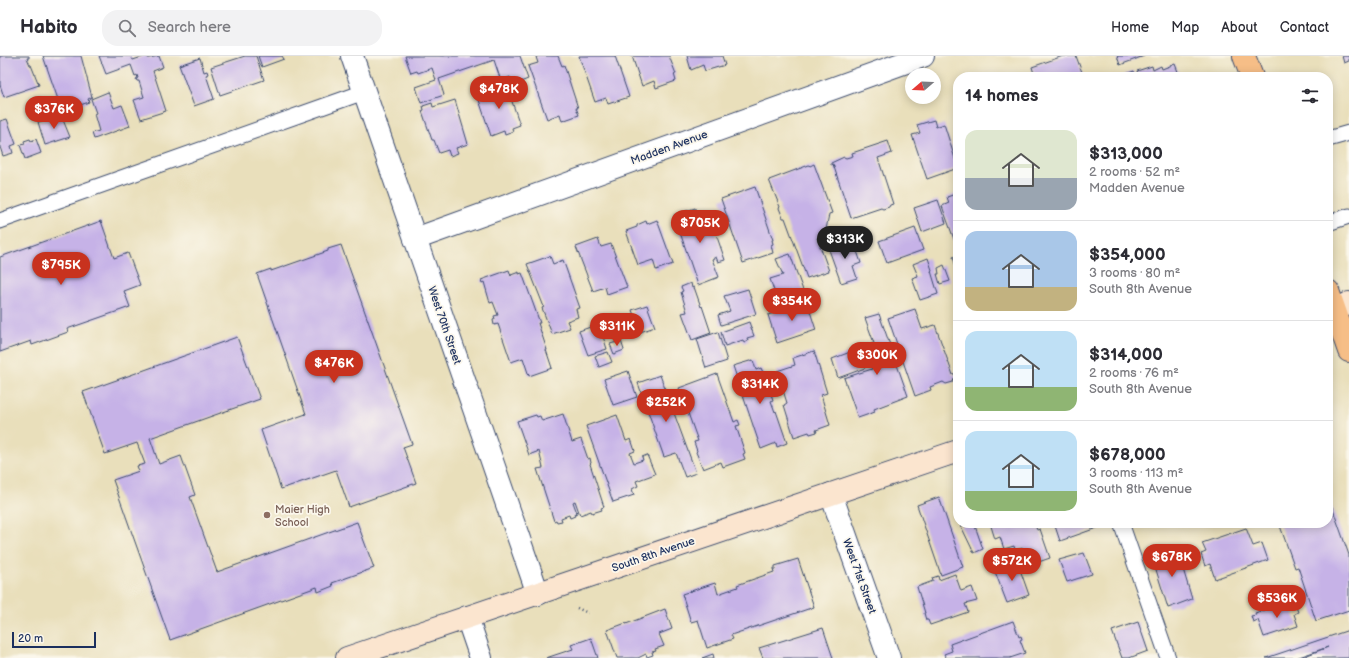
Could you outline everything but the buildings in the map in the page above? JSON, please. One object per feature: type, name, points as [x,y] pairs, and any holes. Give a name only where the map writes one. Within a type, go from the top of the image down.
[{"type":"main road","points":[[1244,56],[1250,72]]},
{"type":"main road","points":[[1337,310],[1349,351]]},
{"type":"street","name":"West 70th Street","points":[[352,56],[538,594]]},
{"type":"street","name":"Madden Avenue","points":[[415,239],[923,56]]},
{"type":"street","name":"South 8th Avenue","points":[[347,658],[953,453]]},
{"type":"street","name":"West 71st Street","points":[[831,494],[889,658]]},
{"type":"street","points":[[467,617],[481,658]]},
{"type":"lane","points":[[0,221],[364,92]]},
{"type":"lane","points":[[1333,138],[1349,133]]},
{"type":"lane","points":[[1333,221],[1349,216]]},
{"type":"lane","points":[[1123,528],[1168,658]]},
{"type":"path","points":[[574,607],[588,613]]},
{"type":"place","name":"Maier High School","points":[[267,515]]}]
